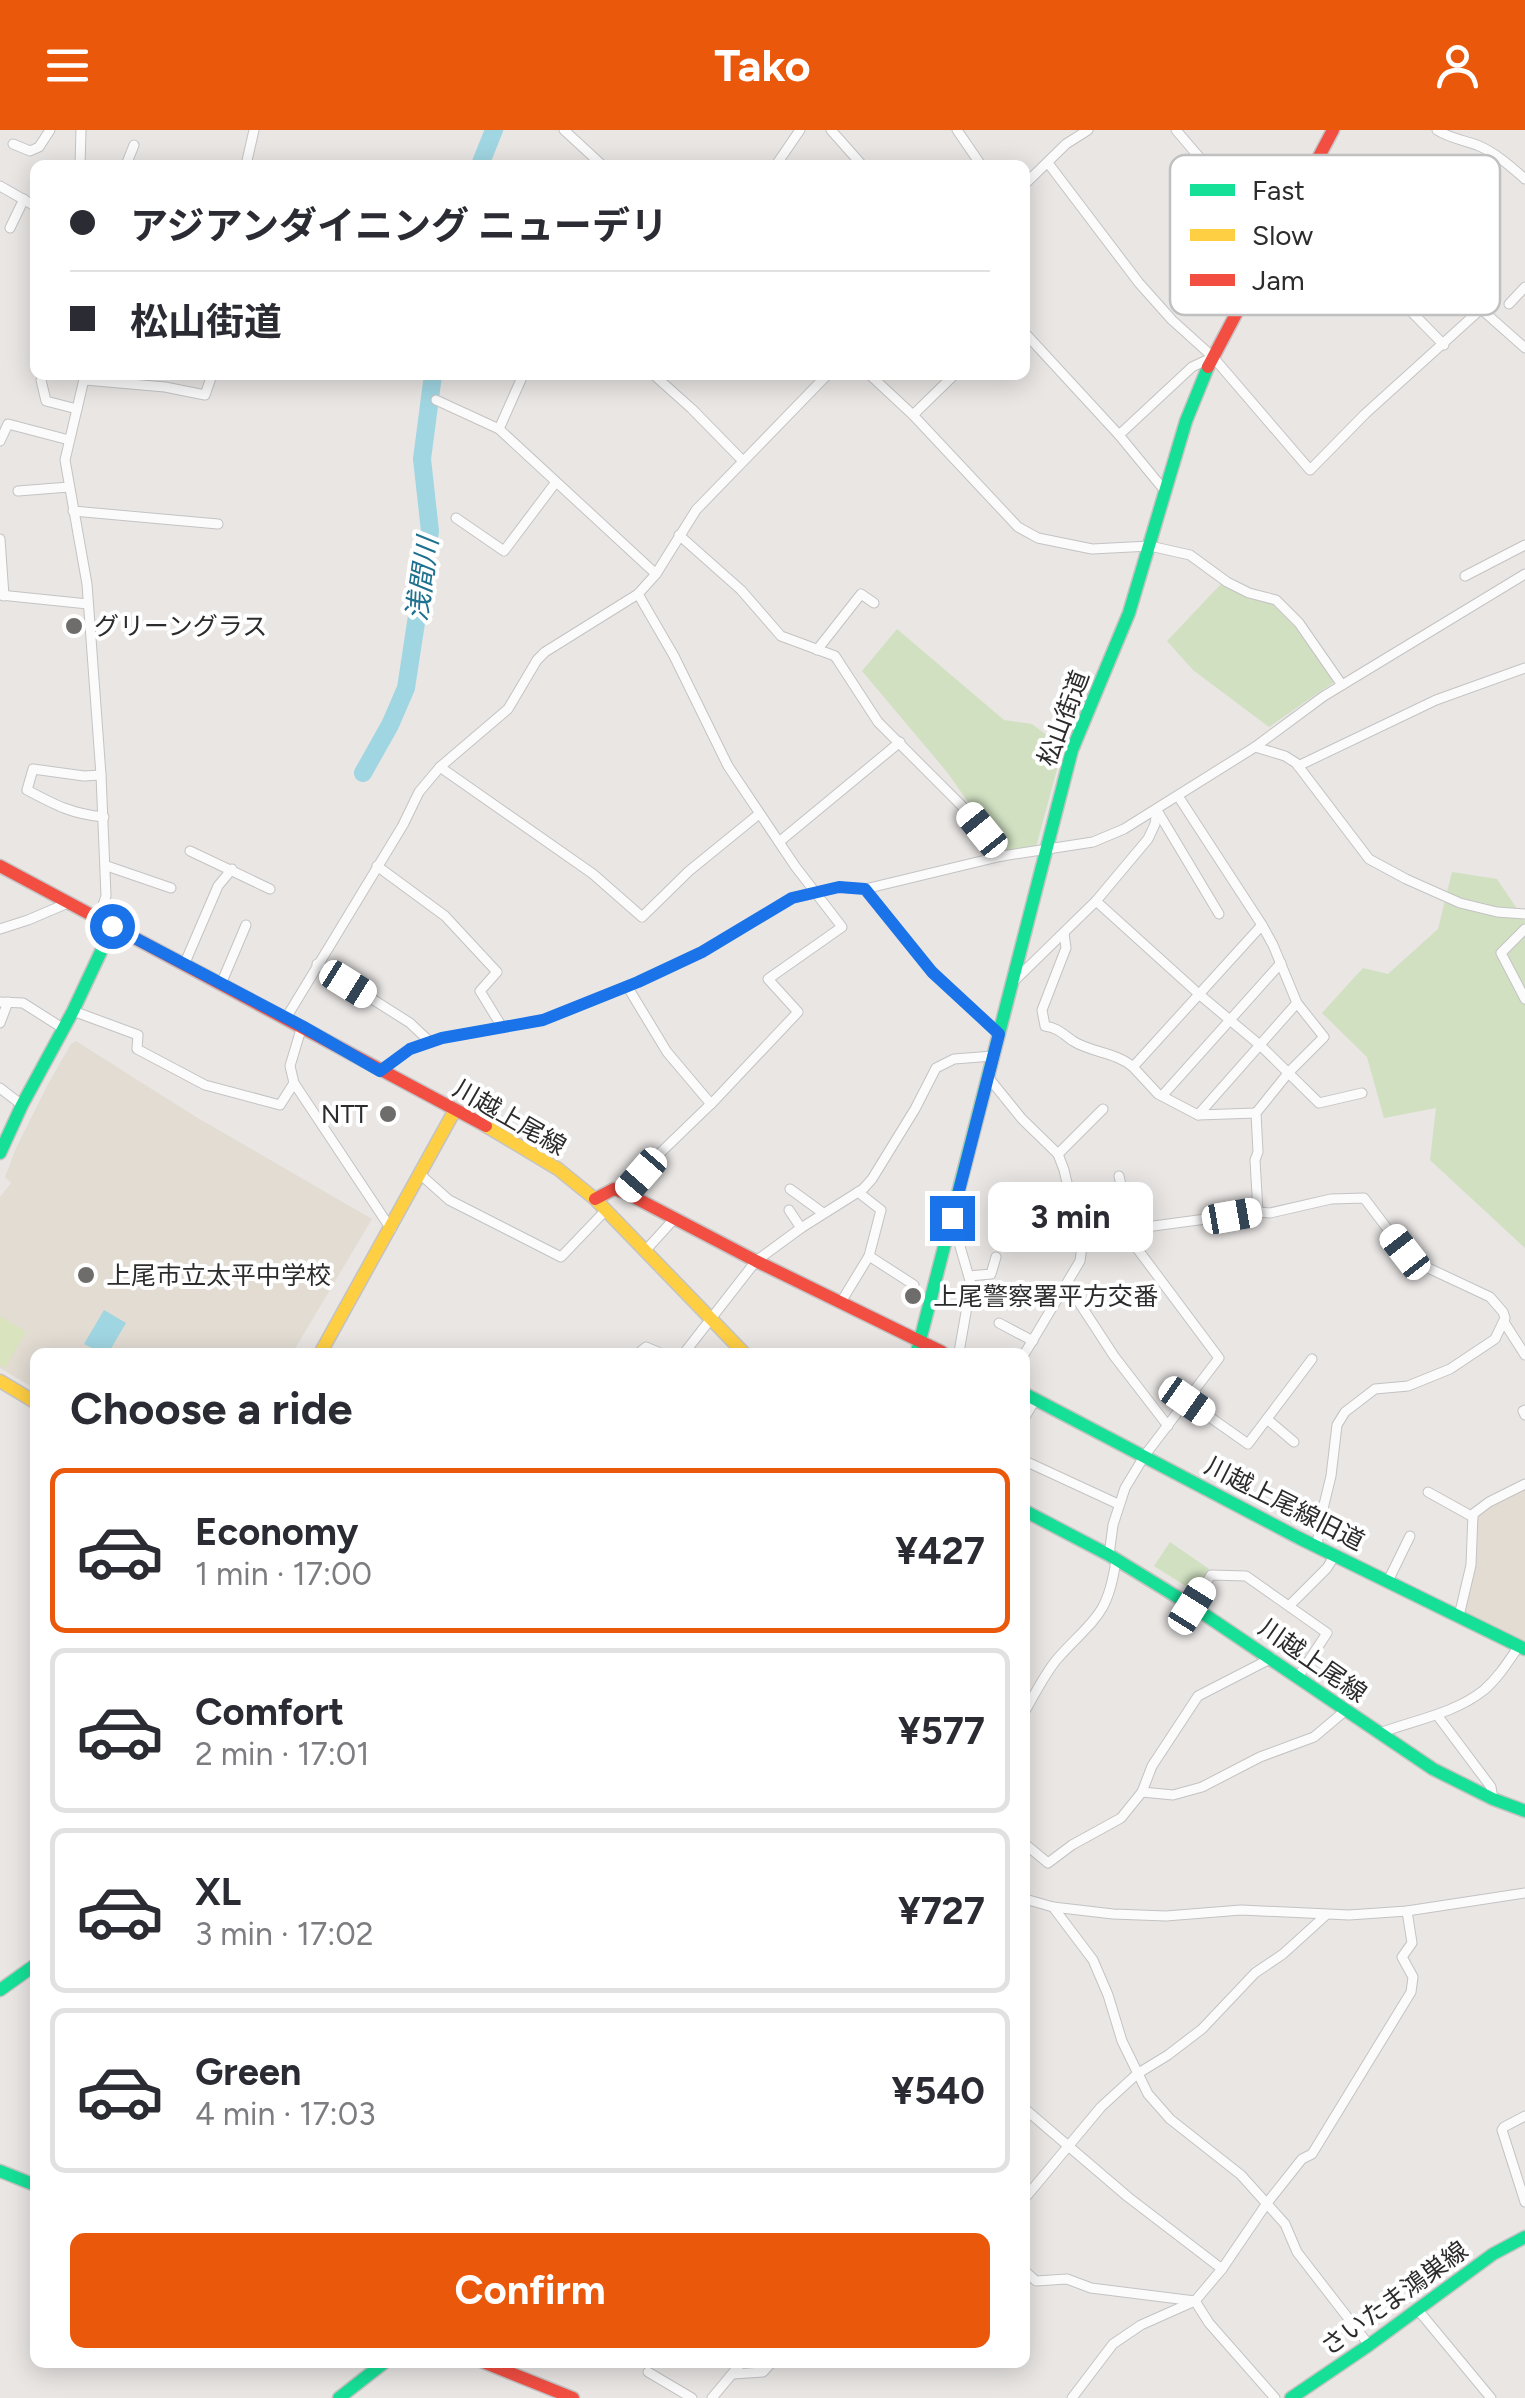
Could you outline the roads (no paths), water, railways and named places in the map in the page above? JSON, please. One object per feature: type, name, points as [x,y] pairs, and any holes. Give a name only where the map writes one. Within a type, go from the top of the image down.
[{"type":"main road","name":"松山街道","points":[[1320,155],[1334,130]]},
{"type":"main road","name":"松山街道","points":[[919,1347],[1072,750],[1129,613],[1186,421],[1235,315]]},
{"type":"main road","name":"川越上尾線","points":[[0,866],[535,1155],[606,1210],[739,1348]]},
{"type":"main road","points":[[2,1146],[112,926]]},
{"type":"main road","points":[[323,1348],[455,1110]]},
{"type":"main road","points":[[594,1199],[614,1189],[626,1193],[840,1302],[919,1347]]},
{"type":"main road","points":[[0,1381],[30,1399]]},
{"type":"main road","name":"川越上尾線旧道","points":[[1030,1397],[1316,1546],[1522,1647]]},
{"type":"main road","name":"川越上尾線","points":[[1030,1514],[1192,1606],[1433,1769],[1525,1811]]},
{"type":"main road","points":[[0,1990],[30,1969]]},
{"type":"main road","points":[[0,2171],[30,2182]]},
{"type":"main road","name":"さいたま鴻巣線","points":[[1291,2398],[1493,2254],[1525,2238]]},
{"type":"main road","points":[[339,2398],[377,2368]]},
{"type":"main road","points":[[498,2368],[573,2398]]},
{"type":"street","points":[[14,144],[30,151],[39,146],[50,130]]},
{"type":"street","points":[[80,160],[81,130]]},
{"type":"street","points":[[247,160],[254,130]]},
{"type":"street","points":[[564,130],[597,160]]},
{"type":"street","points":[[779,160],[800,130]]},
{"type":"street","points":[[832,130],[858,160]]},
{"type":"street","points":[[957,130],[978,160]]},
{"type":"street","points":[[1030,179],[1066,144],[1088,130]]},
{"type":"street","points":[[1176,130],[1197,155]]},
{"type":"street","points":[[1438,130],[1497,155]]},
{"type":"street","points":[[128,160],[134,146]]},
{"type":"street","points":[[1500,158],[1525,179]]},
{"type":"street","points":[[1048,163],[1139,282],[1172,320],[1213,357],[1310,470],[1475,315]]},
{"type":"street","points":[[0,186],[30,203]]},
{"type":"street","points":[[10,228],[24,199]]},
{"type":"street","points":[[1509,304],[1525,288]]},
{"type":"street","points":[[1415,315],[1444,345]]},
{"type":"street","points":[[1488,315],[1525,348]]},
{"type":"street","points":[[1030,338],[1165,491]]},
{"type":"street","points":[[1118,436],[1192,367],[1213,357]]},
{"type":"street","points":[[41,380],[46,401],[77,409]]},
{"type":"street","points":[[84,380],[65,460],[86,584],[102,775],[106,896],[98,918]]},
{"type":"street","points":[[101,380],[205,395],[210,380]]},
{"type":"street","points":[[499,430],[521,380]]},
{"type":"street","points":[[660,380],[742,461]]},
{"type":"street","points":[[286,1018],[419,792],[440,767],[508,709],[545,652],[638,594],[656,574],[696,510],[823,380]]},
{"type":"street","points":[[875,380],[1018,527],[1038,538],[1092,549],[1150,546],[1190,555],[1227,582],[1276,600],[1299,623],[1342,685]]},
{"type":"street","points":[[912,415],[949,380]]},
{"type":"street","points":[[436,400],[499,430],[656,574]]},
{"type":"street","points":[[0,441],[8,424],[69,440]]},
{"type":"street","points":[[456,518],[504,551],[556,482]]},
{"type":"street","points":[[18,492],[69,487]]},
{"type":"street","points":[[73,512],[218,524]]},
{"type":"street","points":[[679,535],[741,590],[781,636],[836,656],[878,722],[961,805],[1002,856]]},
{"type":"street","points":[[0,539],[2,595],[88,604]]},
{"type":"street","points":[[1465,576],[1525,545]]},
{"type":"street","points":[[380,1071],[410,1049],[430,1042],[543,1020],[627,986],[702,952],[792,898],[839,887],[865,889],[1002,856],[1093,842],[1124,829],[1256,747],[1342,685],[1525,574]]},
{"type":"street","points":[[626,1193],[656,1157],[798,1012],[768,979],[842,927],[728,766],[674,656],[638,594]]},
{"type":"street","points":[[818,650],[861,594],[874,604]]},
{"type":"street","points":[[1298,766],[1436,700],[1525,668]]},
{"type":"street","points":[[779,842],[900,742]]},
{"type":"street","points":[[1256,747],[1285,756],[1298,766],[1368,859],[1460,903],[1525,914]]},
{"type":"street","points":[[440,767],[593,874],[642,917],[759,814]]},
{"type":"street","points":[[102,775],[33,769],[27,790],[58,808],[104,817]]},
{"type":"street","points":[[1178,796],[1262,925],[1297,1003],[1324,1037],[1256,1113],[1258,1212]]},
{"type":"street","points":[[1012,983],[1096,901],[1148,839],[1156,824],[1156,810]]},
{"type":"street","points":[[1156,810],[1220,914]]},
{"type":"street","points":[[190,852],[270,889]]},
{"type":"street","points":[[106,866],[170,888]]},
{"type":"street","points":[[378,866],[445,916],[496,972],[480,991],[502,1027]]},
{"type":"street","points":[[184,965],[218,886],[232,869]]},
{"type":"street","points":[[865,889],[932,972],[999,1034]]},
{"type":"street","points":[[1096,901],[1319,1103],[1362,1093]]},
{"type":"street","points":[[0,929],[68,903]]},
{"type":"street","points":[[221,984],[246,925]]},
{"type":"street","points":[[1133,1067],[1262,925]]},
{"type":"street","points":[[1525,929],[1501,952],[1525,998]]},
{"type":"street","points":[[1064,933],[1066,948],[1042,1010],[1045,1026],[1110,1056],[1122,1057],[1162,1096],[1198,1115],[1256,1113]]},
{"type":"street","points":[[1162,1096],[1280,963]]},
{"type":"street","points":[[317,964],[410,1023],[430,1042]]},
{"type":"street","points":[[627,986],[667,1052],[711,1104]]},
{"type":"street","points":[[0,1023],[4,1002],[23,1003],[64,1028]]},
{"type":"street","points":[[1198,1115],[1297,1003]]},
{"type":"street","points":[[73,1010],[138,1034],[138,1049],[205,1085],[280,1105],[294,1083]]},
{"type":"street","points":[[302,1026],[290,1066],[294,1083],[391,1228]]},
{"type":"street","points":[[688,1348],[756,1261],[872,1179],[936,1068],[954,1059],[993,1056]]},
{"type":"street","points":[[988,1076],[1022,1119],[1058,1154],[1082,1246],[1080,1261],[1028,1348]]},
{"type":"street","points":[[0,1088],[22,1105]]},
{"type":"street","points":[[1058,1154],[1104,1109]]},
{"type":"street","points":[[421,1175],[450,1200],[560,1257],[606,1210]]},
{"type":"street","points":[[1030,1704],[1056,1661],[1103,1610],[1113,1582],[1118,1504],[1124,1488],[1219,1358],[1128,1230],[1119,1176]]},
{"type":"street","points":[[790,1189],[823,1213]]},
{"type":"street","points":[[840,1302],[869,1256],[881,1210],[858,1192]]},
{"type":"street","points":[[1082,1246],[1128,1230],[1270,1213],[1331,1199],[1364,1198],[1405,1252],[1426,1267],[1490,1298],[1503,1312],[1504,1322],[1525,1355]]},
{"type":"street","points":[[788,1210],[801,1228]]},
{"type":"street","points":[[645,1251],[675,1218]]},
{"type":"street","points":[[952,1218],[971,1284],[960,1348]]},
{"type":"street","points":[[869,1256],[914,1285]]},
{"type":"street","points":[[969,1276],[991,1274],[996,1257]]},
{"type":"street","points":[[1066,1284],[1114,1356],[1168,1426]]},
{"type":"street","points":[[1316,1546],[1331,1476],[1336,1425],[1345,1412],[1374,1389],[1408,1386],[1450,1369],[1496,1339],[1504,1322]]},
{"type":"street","points":[[999,1323],[1033,1341]]},
{"type":"street","points":[[1187,1401],[1248,1444],[1312,1359]]},
{"type":"street","points":[[1266,1419],[1294,1442]]},
{"type":"street","points":[[1030,1463],[1118,1504]]},
{"type":"street","points":[[1459,1616],[1471,1565],[1473,1514],[1525,1484]]},
{"type":"street","points":[[1428,1492],[1473,1517]]},
{"type":"street","points":[[1388,1580],[1410,1536]]},
{"type":"street","points":[[1290,1605],[1336,1556]]},
{"type":"street","points":[[1192,1606],[1212,1576],[1246,1576],[1290,1605],[1327,1633],[1298,1677]]},
{"type":"street","points":[[1380,1734],[1470,1700],[1485,1689],[1522,1647]]},
{"type":"street","points":[[1030,1848],[1048,1863],[1121,1818],[1142,1792],[1152,1766],[1198,1696],[1272,1658]]},
{"type":"street","points":[[1142,1792],[1173,1795],[1202,1787],[1245,1764],[1314,1737],[1346,1710]]},
{"type":"street","points":[[1437,1715],[1492,1787],[1493,1799]]},
{"type":"street","points":[[1030,1900],[1053,1908],[1166,1916],[1242,1910],[1326,1915],[1407,1911],[1525,1893]]},
{"type":"street","points":[[1053,1908],[1094,1960],[1122,2042],[1148,2094],[1170,2119],[1241,2175],[1286,2224],[1297,2252],[1368,2345]]},
{"type":"street","points":[[1072,2398],[1113,2344],[1142,2325],[1194,2301],[1222,2269],[1266,2203],[1302,2159],[1312,2154],[1411,1992],[1413,1977],[1402,1957],[1412,1943],[1407,1911]]},
{"type":"street","points":[[1030,2192],[1101,2107],[1137,2074],[1202,2029],[1255,1973],[1326,1915]]},
{"type":"street","points":[[1030,2113],[1128,2197],[1222,2269]]},
{"type":"street","points":[[1525,2116],[1502,2130],[1525,2202]]},
{"type":"street","points":[[1030,2276],[1036,2281],[1067,2279],[1092,2288],[1194,2301],[1275,2398]]},
{"type":"street","points":[[1418,2310],[1491,2398]]},
{"type":"street","points":[[712,2398],[738,2368]]},
{"type":"street","points":[[733,2374],[762,2372],[766,2368]]},
{"type":"street","points":[[648,2372],[692,2398]]},
{"type":"water","points":[[104,1310],[126,1323],[111,1348],[84,1344]]},
{"type":"waterway","name":"浅間川","points":[[482,160],[494,130]]},
{"type":"waterway","name":"浅間川","points":[[363,773],[406,688],[430,531],[422,459],[432,380]]},
{"type":"place","name":"グリーングラス","points":[[74,626]]},
{"type":"place","name":"NTT","points":[[388,1114]]},
{"type":"place","name":"上尾市立太平中学校","points":[[86,1275]]},
{"type":"place","name":"上尾警察署平方交番","points":[[913,1296]]}]
